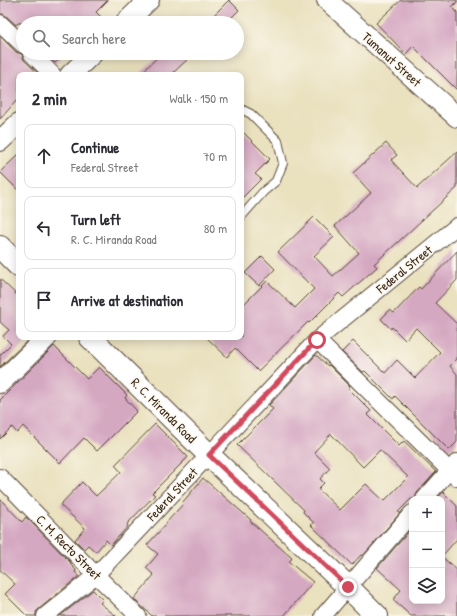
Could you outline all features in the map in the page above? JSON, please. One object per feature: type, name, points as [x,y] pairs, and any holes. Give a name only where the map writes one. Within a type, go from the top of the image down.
[{"type":"main road","points":[[0,247],[16,263]]},
{"type":"main road","name":"R. C. Miranda Road","points":[[93,340],[209,455],[348,587],[376,616]]},
{"type":"street","name":"Tumanut Street","points":[[327,0],[457,117]]},
{"type":"street","points":[[132,16],[146,1]]},
{"type":"street","points":[[0,23],[16,38]]},
{"type":"street","points":[[43,60],[63,72]]},
{"type":"street","points":[[71,72],[85,60]]},
{"type":"street","points":[[0,141],[16,126]]},
{"type":"street","name":"Federal Street","points":[[45,616],[96,574],[317,340],[457,226]]},
{"type":"street","points":[[0,383],[45,340]]},
{"type":"street","points":[[317,340],[454,470],[427,496]]},
{"type":"street","name":"C. M. Recto Street","points":[[0,477],[138,616]]},
{"type":"street","points":[[323,616],[409,516]]},
{"type":"lane","points":[[244,110],[251,114],[278,141],[283,163],[276,181],[263,192],[244,214]]},
{"type":"building","points":[[0,0],[108,0],[96,12],[100,16],[16,16],[16,25],[6,16],[0,14]]},
{"type":"building","points":[[229,0],[239,10],[233,16],[214,15]]},
{"type":"building","points":[[401,0],[457,0],[452,7],[457,12],[457,90],[413,46],[406,54],[376,23]]},
{"type":"building","points":[[0,36],[16,52],[16,60],[24,60],[37,72],[16,72],[16,101],[0,119]]},
{"type":"building","points":[[155,60],[187,60],[174,72],[142,72]]},
{"type":"building","points":[[244,133],[270,159],[255,174],[261,179],[244,196]]},
{"type":"building","points":[[386,143],[397,155],[391,160],[417,188],[457,152],[457,188],[374,264],[377,267],[343,297],[339,293],[258,371],[235,348],[227,357],[209,340],[244,340],[244,304],[267,281],[295,308],[314,289],[278,252],[314,217],[334,237],[314,256],[333,276],[359,253],[335,226],[371,193],[353,173]]},
{"type":"building","points":[[16,157],[16,188],[0,172]]},
{"type":"building","points":[[457,251],[457,280],[435,303],[457,324],[457,359],[450,366],[457,374],[457,442],[449,450],[395,396],[393,399],[365,371],[363,372],[342,352],[353,341],[385,373],[397,360],[415,378],[440,352],[416,328],[405,340],[392,327],[391,329],[381,319],[390,310],[394,313],[419,287],[421,289]]},
{"type":"building","points":[[262,256],[275,269],[259,286],[245,273]]},
{"type":"building","points":[[0,279],[16,294],[16,340],[28,340],[0,367],[0,355],[11,344],[3,336],[9,330],[0,322]]},
{"type":"building","points":[[54,346],[87,379],[99,367],[127,395],[125,398],[137,411],[97,451],[84,438],[60,463],[23,426],[17,433],[12,427],[0,439],[0,400]]},
{"type":"building","points":[[316,355],[328,366],[329,365],[350,386],[348,388],[371,411],[367,414],[399,446],[404,441],[436,472],[416,496],[409,496],[409,501],[398,512],[400,513],[363,556],[361,555],[352,565],[311,525],[314,523],[303,512],[304,510],[237,445],[273,409],[269,405]],"holes":[[[331,434],[363,467],[380,450],[408,477],[384,501],[366,484],[340,510],[318,489],[324,483],[320,479],[330,468],[314,452]]]},
{"type":"building","points":[[155,424],[188,457],[152,493],[155,495],[127,524],[128,526],[111,545],[106,540],[96,552],[88,545],[84,549],[75,540],[85,528],[60,505],[82,482],[96,496],[121,472],[115,465]]},
{"type":"building","points":[[203,478],[292,558],[289,562],[313,582],[284,616],[152,616],[134,599],[154,575],[146,568],[158,554],[147,545],[183,504],[182,503]]},
{"type":"building","points":[[443,492],[457,506],[457,539],[445,553],[445,496],[440,496]]},
{"type":"building","points":[[0,499],[22,522],[26,517],[71,563],[70,564],[79,576],[39,609],[36,612],[36,616],[27,616],[5,594],[15,584],[0,570]]},
{"type":"building","points":[[409,531],[409,604],[445,604],[445,560],[457,570],[457,616],[411,616],[393,600],[401,590],[377,568]]},
{"type":"building","points":[[93,590],[103,600],[100,603],[116,616],[60,616]]},
{"type":"route","points":[[317,340],[209,455],[348,587]]}]
